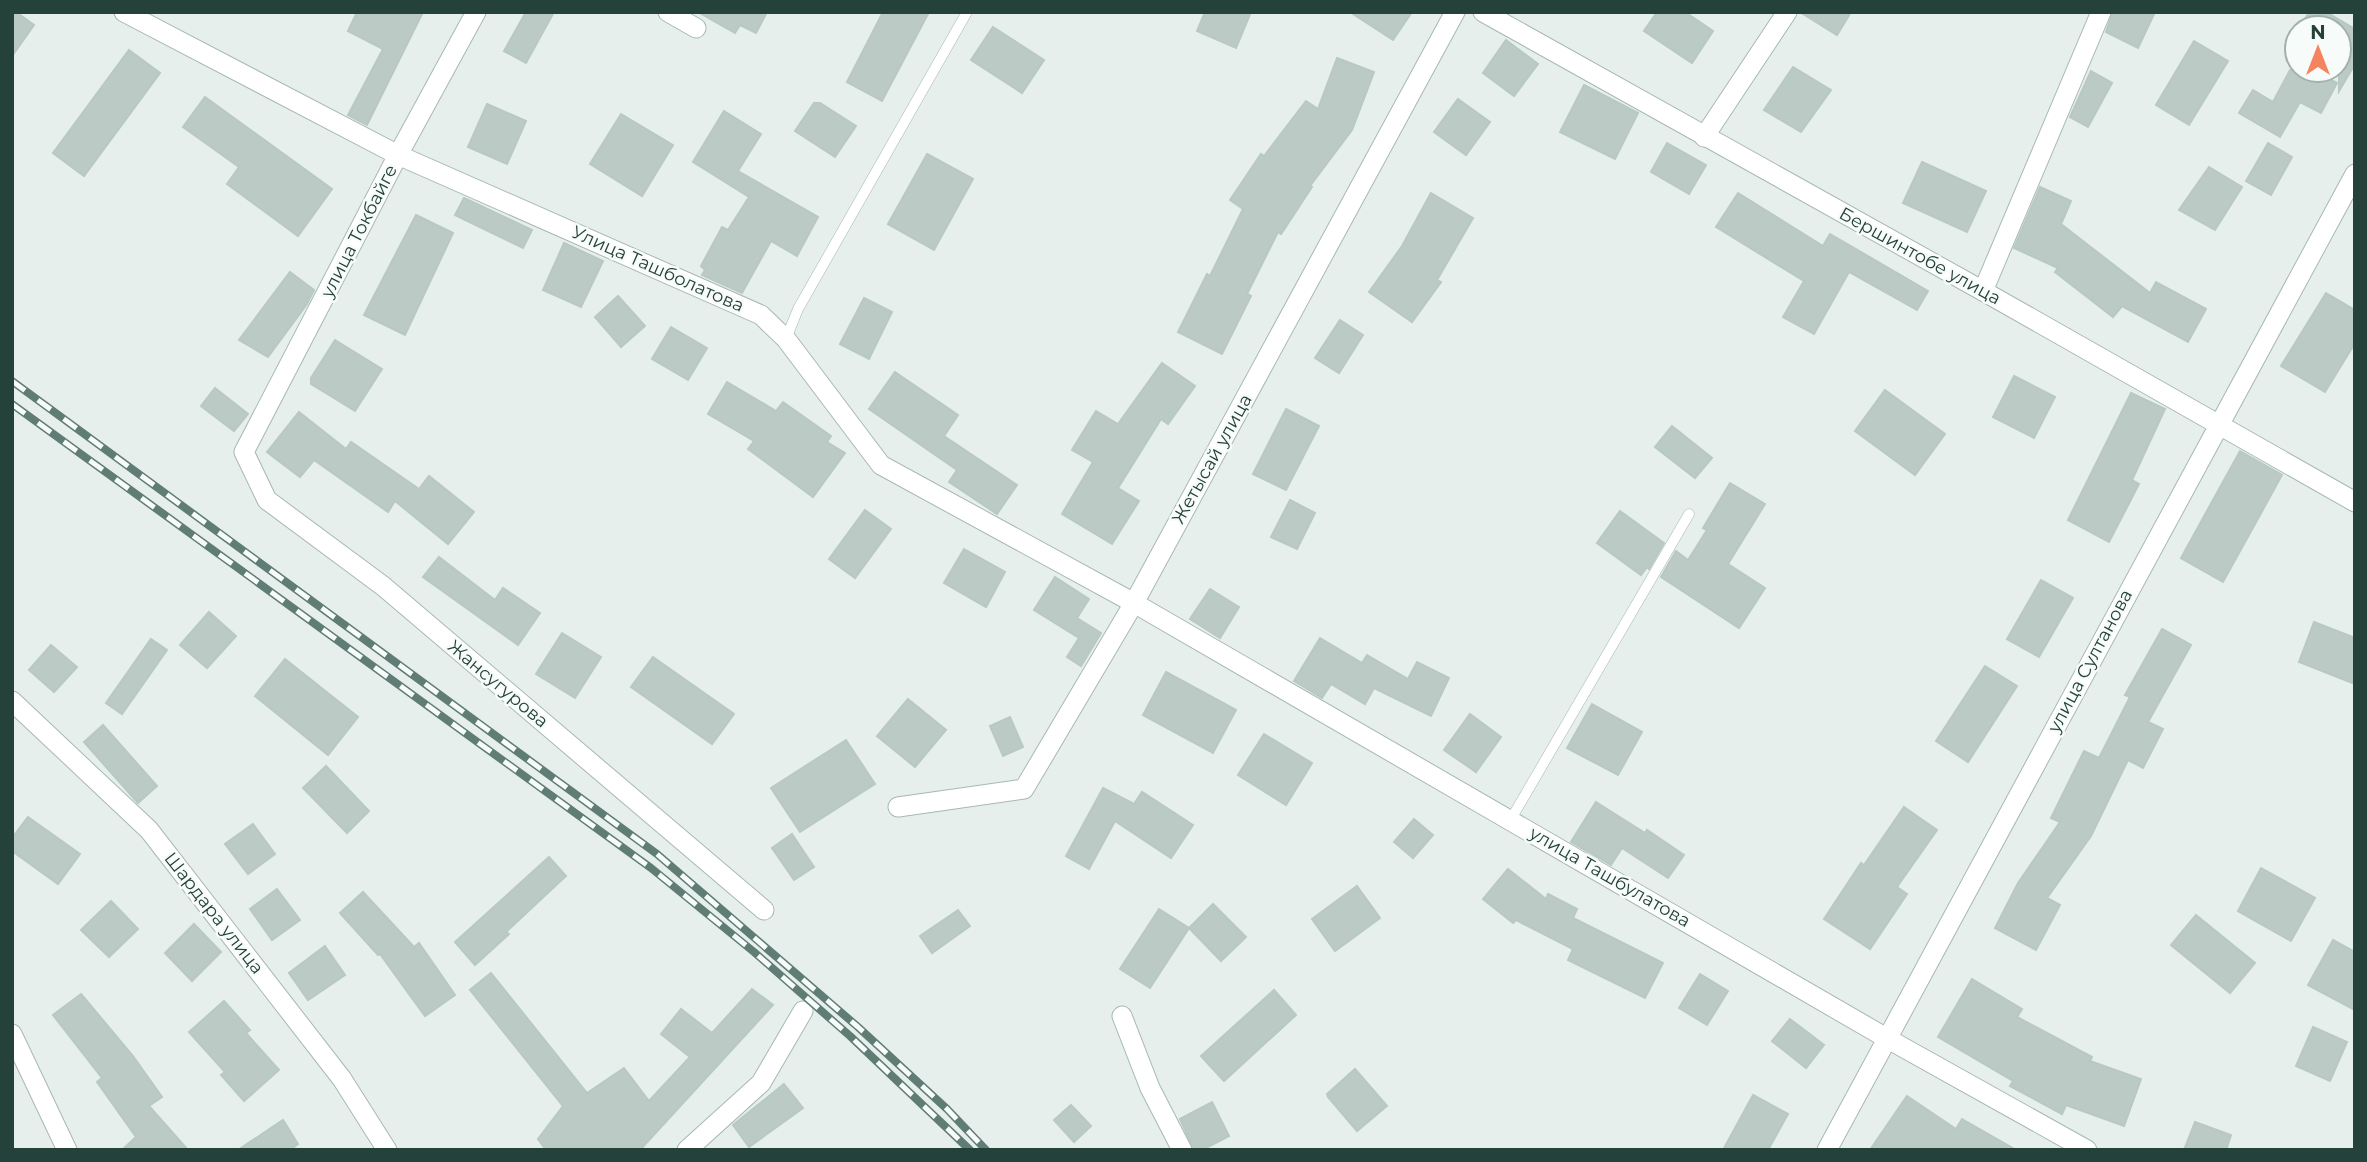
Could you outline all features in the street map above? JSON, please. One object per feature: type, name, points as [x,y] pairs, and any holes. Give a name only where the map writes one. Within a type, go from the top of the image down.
[{"type":"street","name":"Улица Ташболатова","points":[[124,12],[398,155],[761,315],[786,339],[881,465],[1134,603]]},
{"type":"street","name":"улица Токбайге","points":[[244,452],[398,155],[476,12]]},
{"type":"street","points":[[668,12],[696,28]]},
{"type":"street","name":"Жетысай улица","points":[[898,807],[1024,789],[1134,603],[1455,12]]},
{"type":"street","name":"Бершинтобе улица","points":[[1483,12],[1983,290],[2355,502]]},
{"type":"street","points":[[1704,137],[1787,12]]},
{"type":"street","points":[[1983,290],[2101,12]]},
{"type":"street","name":"улица Султанова","points":[[1827,1150],[2355,174]]},
{"type":"street","name":"Жансугурова","points":[[244,452],[267,500],[383,586],[764,910]]},
{"type":"street","name":"улица Ташбулатова","points":[[1134,603],[1888,1039],[2087,1150]]},
{"type":"street","name":"Шардара улица","points":[[12,701],[149,830],[342,1079],[387,1150]]},
{"type":"street","points":[[687,1150],[761,1083],[803,1011]]},
{"type":"street","points":[[1122,1016],[1150,1088],[1182,1150]]},
{"type":"street","points":[[12,1034],[67,1150]]},
{"type":"lane","points":[[786,339],[798,309],[967,12]]},
{"type":"lane","points":[[1511,819],[1689,514]]},
{"type":"building","points":[[12,12],[34,25],[12,56]]},
{"type":"building","points":[[357,12],[423,12],[367,125],[348,115],[383,49],[348,31]]},
{"type":"building","points":[[526,12],[554,12],[526,63],[504,51]]},
{"type":"building","points":[[698,12],[767,12],[756,33],[740,25],[735,33]]},
{"type":"building","points":[[883,12],[929,12],[882,101],[847,82]]},
{"type":"building","points":[[1205,12],[1251,12],[1236,48],[1197,31]]},
{"type":"building","points":[[1350,12],[1412,12],[1393,40]]},
{"type":"building","points":[[1657,12],[1685,12],[1713,31],[1692,63],[1644,31]]},
{"type":"building","points":[[1800,12],[1851,12],[1837,35]]},
{"type":"building","points":[[2113,12],[2155,12],[2138,48],[2106,32]]},
{"type":"building","points":[[2326,12],[2329,14],[2308,14]]},
{"type":"building","points":[[993,27],[1044,60],[1022,93],[971,60]]},
{"type":"building","points":[[2353,28],[2355,29],[2353,67]]},
{"type":"building","points":[[1506,40],[1538,64],[1514,96],[1483,73]]},
{"type":"building","points":[[2194,41],[2228,61],[2189,125],[2156,105]]},
{"type":"building","points":[[129,50],[160,73],[84,176],[53,153]]},
{"type":"building","points":[[1337,58],[1374,72],[1352,130],[1310,186],[1312,187],[1281,234],[1278,232],[1247,294],[1251,296],[1222,354],[1178,332],[1207,274],[1210,276],[1243,209],[1230,200],[1261,154],[1264,156],[1306,101],[1318,109]]},
{"type":"building","points":[[1793,67],[1831,90],[1801,132],[1764,110]]},
{"type":"building","points":[[2091,71],[2112,83],[2088,127],[2070,117]]},
{"type":"building","points":[[2283,83],[2336,84],[2321,113],[2300,102],[2280,137],[2239,113],[2253,90],[2273,102]]},
{"type":"building","points":[[1584,85],[1638,113],[1615,159],[1560,132]]},
{"type":"building","points":[[205,97],[332,189],[298,236],[227,184],[239,167],[183,127]]},
{"type":"building","points":[[1458,99],[1490,122],[1466,155],[1434,132]]},
{"type":"building","points":[[814,103],[820,103],[856,126],[835,157],[795,131]]},
{"type":"building","points":[[487,104],[526,121],[507,164],[468,147]]},
{"type":"building","points":[[724,111],[761,134],[738,171],[818,217],[797,256],[771,241],[742,293],[702,275],[705,270],[701,266],[722,227],[728,230],[749,197],[693,162]]},
{"type":"building","points":[[621,114],[673,145],[642,196],[590,164]]},
{"type":"building","points":[[1667,143],[1706,165],[1689,194],[1651,172]]},
{"type":"building","points":[[2268,143],[2292,157],[2271,195],[2246,181]]},
{"type":"building","points":[[927,154],[973,179],[934,250],[888,224]]},
{"type":"building","points":[[1922,162],[1986,191],[1967,232],[1903,203]]},
{"type":"building","points":[[2209,167],[2242,187],[2215,230],[2179,210]]},
{"type":"building","points":[[2040,187],[2071,201],[2061,224],[2150,293],[2156,282],[2206,309],[2188,342],[2122,306],[2113,317],[2055,272],[2058,268],[2014,248]]},
{"type":"building","points":[[1431,193],[1473,218],[1437,280],[1441,282],[1412,322],[1369,292],[1402,246]]},
{"type":"building","points":[[1738,193],[1823,246],[1830,234],[1928,291],[1917,310],[1849,272],[1814,334],[1783,317],[1804,281],[1716,227]]},
{"type":"building","points":[[464,198],[532,230],[523,248],[455,215]]},
{"type":"building","points":[[416,215],[453,233],[405,335],[364,315]]},
{"type":"building","points":[[564,243],[603,261],[581,307],[543,290]]},
{"type":"building","points":[[290,272],[314,290],[307,304],[268,357],[239,340]]},
{"type":"building","points":[[2326,293],[2355,310],[2355,343],[2325,392],[2281,366]]},
{"type":"building","points":[[618,296],[645,326],[621,347],[595,317]]},
{"type":"building","points":[[864,298],[892,312],[869,359],[840,344]]},
{"type":"building","points":[[1340,320],[1363,335],[1339,373],[1315,358]]},
{"type":"building","points":[[671,327],[707,348],[688,380],[652,359]]},
{"type":"building","points":[[335,340],[382,369],[355,411],[311,384],[311,378]]},
{"type":"building","points":[[1162,363],[1195,386],[1168,424],[1161,419],[1118,488],[1139,501],[1112,544],[1062,514],[1093,462],[1072,450],[1096,411],[1118,424]]},
{"type":"building","points":[[895,372],[958,415],[944,436],[1017,485],[997,514],[949,482],[957,470],[869,409]]},
{"type":"building","points":[[2014,376],[2055,397],[2034,438],[1993,417]]},
{"type":"building","points":[[727,382],[776,411],[783,402],[831,436],[827,442],[845,453],[813,497],[748,449],[754,441],[708,414]]},
{"type":"building","points":[[215,388],[248,414],[234,431],[201,406]]},
{"type":"building","points":[[1885,390],[1945,434],[1915,475],[1855,431]]},
{"type":"building","points":[[2131,393],[2165,409],[2132,480],[2139,484],[2109,542],[2068,520]]},
{"type":"building","points":[[1286,409],[1319,426],[1286,490],[1253,474]]},
{"type":"building","points":[[299,412],[346,449],[351,442],[419,489],[429,476],[474,512],[448,544],[395,501],[388,512],[314,460],[300,477],[267,452]]},
{"type":"building","points":[[1672,426],[1712,458],[1695,478],[1655,447]]},
{"type":"building","points":[[2240,451],[2282,475],[2223,582],[2181,558]]},
{"type":"building","points":[[1730,483],[1765,504],[1728,564],[1765,588],[1739,628],[1661,577],[1676,551],[1688,560],[1707,530],[1703,528]]},
{"type":"building","points":[[1290,500],[1315,513],[1297,549],[1271,537]]},
{"type":"building","points":[[865,510],[891,529],[855,578],[829,559]]},
{"type":"building","points":[[1620,511],[1664,543],[1649,569],[1647,567],[1641,575],[1597,543]]},
{"type":"building","points":[[964,549],[1005,572],[986,607],[944,583]]},
{"type":"building","points":[[439,557],[495,600],[503,588],[540,613],[518,645],[423,577]]},
{"type":"building","points":[[1055,577],[1089,599],[1077,618],[1101,633],[1081,666],[1067,657],[1079,638],[1034,610]]},
{"type":"building","points":[[2041,580],[2073,598],[2039,657],[2007,639]]},
{"type":"building","points":[[1210,589],[1239,607],[1220,638],[1190,619]]},
{"type":"building","points":[[209,612],[236,636],[207,668],[180,645]]},
{"type":"building","points":[[2314,622],[2355,638],[2355,684],[2299,662]]},
{"type":"building","points":[[2162,629],[2191,645],[2148,722],[2163,729],[2143,768],[2128,760],[2091,836],[2047,898],[2060,905],[2036,950],[1995,928],[2018,883],[2060,822],[2051,818],[2084,751],[2099,758],[2130,697],[2125,695]]},
{"type":"building","points":[[562,633],[601,657],[575,698],[536,674]]},
{"type":"building","points":[[1320,638],[1362,663],[1367,655],[1408,679],[1417,662],[1449,678],[1431,716],[1374,688],[1365,704],[1331,684],[1322,698],[1294,681]]},
{"type":"building","points":[[151,639],[167,650],[122,714],[106,703]]},
{"type":"building","points":[[51,645],[77,667],[54,692],[29,670]]},
{"type":"building","points":[[653,657],[734,714],[712,744],[631,687]]},
{"type":"building","points":[[285,659],[358,717],[328,755],[255,696]]},
{"type":"building","points":[[1985,666],[2017,686],[1968,762],[1936,741]]},
{"type":"building","points":[[1166,672],[1236,710],[1213,753],[1143,715]]},
{"type":"building","points":[[908,699],[946,730],[915,767],[877,736]]},
{"type":"building","points":[[1592,704],[1642,732],[1618,775],[1567,748]]},
{"type":"building","points":[[1470,714],[1501,737],[1476,772],[1444,750]]},
{"type":"building","points":[[1010,717],[1023,747],[1003,756],[990,726]]},
{"type":"building","points":[[103,725],[157,786],[138,803],[84,742]]},
{"type":"building","points":[[1264,734],[1312,763],[1286,805],[1238,775]]},
{"type":"building","points":[[846,740],[875,784],[800,832],[771,788]]},
{"type":"building","points":[[326,766],[369,811],[347,833],[303,788]]},
{"type":"building","points":[[1103,788],[1134,804],[1142,792],[1193,825],[1171,858],[1115,821],[1089,869],[1066,856]]},
{"type":"building","points":[[1596,802],[1645,833],[1647,830],[1684,855],[1668,878],[1622,848],[1611,865],[1571,842]]},
{"type":"building","points":[[1904,807],[1937,830],[1897,887],[1907,894],[1870,949],[1824,919],[1861,863],[1864,865]]},
{"type":"building","points":[[28,817],[80,854],[58,884],[12,851],[12,838]]},
{"type":"building","points":[[1414,819],[1433,835],[1413,858],[1394,842]]},
{"type":"building","points":[[253,824],[275,854],[248,874],[225,844]]},
{"type":"building","points":[[792,834],[814,867],[794,880],[772,848]]},
{"type":"building","points":[[549,857],[566,876],[475,965],[455,942]]},
{"type":"building","points":[[2261,868],[2315,898],[2291,941],[2238,911]]},
{"type":"building","points":[[1508,869],[1546,899],[1548,894],[1577,909],[1573,918],[1663,963],[1645,998],[1568,960],[1573,949],[1516,920],[1513,923],[1483,899]]},
{"type":"building","points":[[1357,886],[1380,918],[1335,951],[1312,919]]},
{"type":"building","points":[[277,889],[300,920],[272,940],[250,909]]},
{"type":"building","points":[[363,892],[414,947],[419,943],[455,995],[425,1016],[380,954],[378,955],[340,913]]},
{"type":"building","points":[[111,901],[138,929],[109,957],[81,930]]},
{"type":"building","points":[[1213,904],[1246,937],[1221,961],[1189,928]]},
{"type":"building","points":[[1159,909],[1189,928],[1150,988],[1120,969]]},
{"type":"building","points":[[958,910],[970,926],[932,953],[920,936]]},
{"type":"building","points":[[2196,915],[2255,963],[2230,993],[2171,945]]},
{"type":"building","points":[[194,924],[221,952],[192,981],[165,953]]},
{"type":"building","points":[[2333,940],[2355,952],[2355,1010],[2308,985]]},
{"type":"building","points":[[325,946],[345,975],[308,1000],[289,973]]},
{"type":"building","points":[[491,973],[587,1093],[624,1068],[649,1101],[690,1057],[661,1034],[681,1009],[712,1033],[752,989],[773,1005],[640,1150],[546,1150],[538,1139],[563,1106],[470,990]]},
{"type":"building","points":[[1700,974],[1728,991],[1707,1025],[1679,1008]]},
{"type":"building","points":[[1972,979],[2022,1009],[2017,1017],[2092,1057],[2090,1061],[2141,1079],[2124,1126],[2066,1105],[2062,1114],[2010,1086],[2013,1081],[1938,1037]]},
{"type":"building","points":[[1274,990],[1296,1015],[1224,1081],[1201,1056]]},
{"type":"building","points":[[81,994],[133,1056],[162,1097],[149,1106],[188,1150],[122,1150],[136,1137],[97,1082],[102,1078],[53,1015]]},
{"type":"building","points":[[224,1001],[250,1030],[246,1033],[279,1070],[244,1101],[221,1075],[225,1072],[189,1032]]},
{"type":"building","points":[[1790,1019],[1824,1045],[1806,1068],[1772,1041]]},
{"type":"building","points":[[2313,1027],[2347,1042],[2330,1081],[2296,1066]]},
{"type":"building","points":[[1355,1069],[1387,1106],[1357,1131],[1327,1094]]},
{"type":"building","points":[[784,1084],[803,1108],[749,1147],[733,1125]]},
{"type":"building","points":[[1753,1095],[1788,1114],[1768,1150],[1723,1150]]},
{"type":"building","points":[[1907,1096],[1956,1129],[1962,1119],[2016,1150],[1870,1150]]},
{"type":"building","points":[[1212,1102],[1229,1136],[1202,1150],[1194,1150],[1180,1119]]},
{"type":"building","points":[[1071,1105],[1091,1126],[1074,1142],[1054,1120]]},
{"type":"building","points":[[283,1120],[298,1144],[290,1150],[238,1150]]},
{"type":"building","points":[[2195,1122],[2231,1135],[2226,1150],[2184,1150]]},
{"type":"railway","points":[[12,381],[657,854],[858,1027],[947,1109],[986,1150]]},
{"type":"railway","points":[[12,404],[651,868],[754,952],[850,1036],[970,1150]]}]
